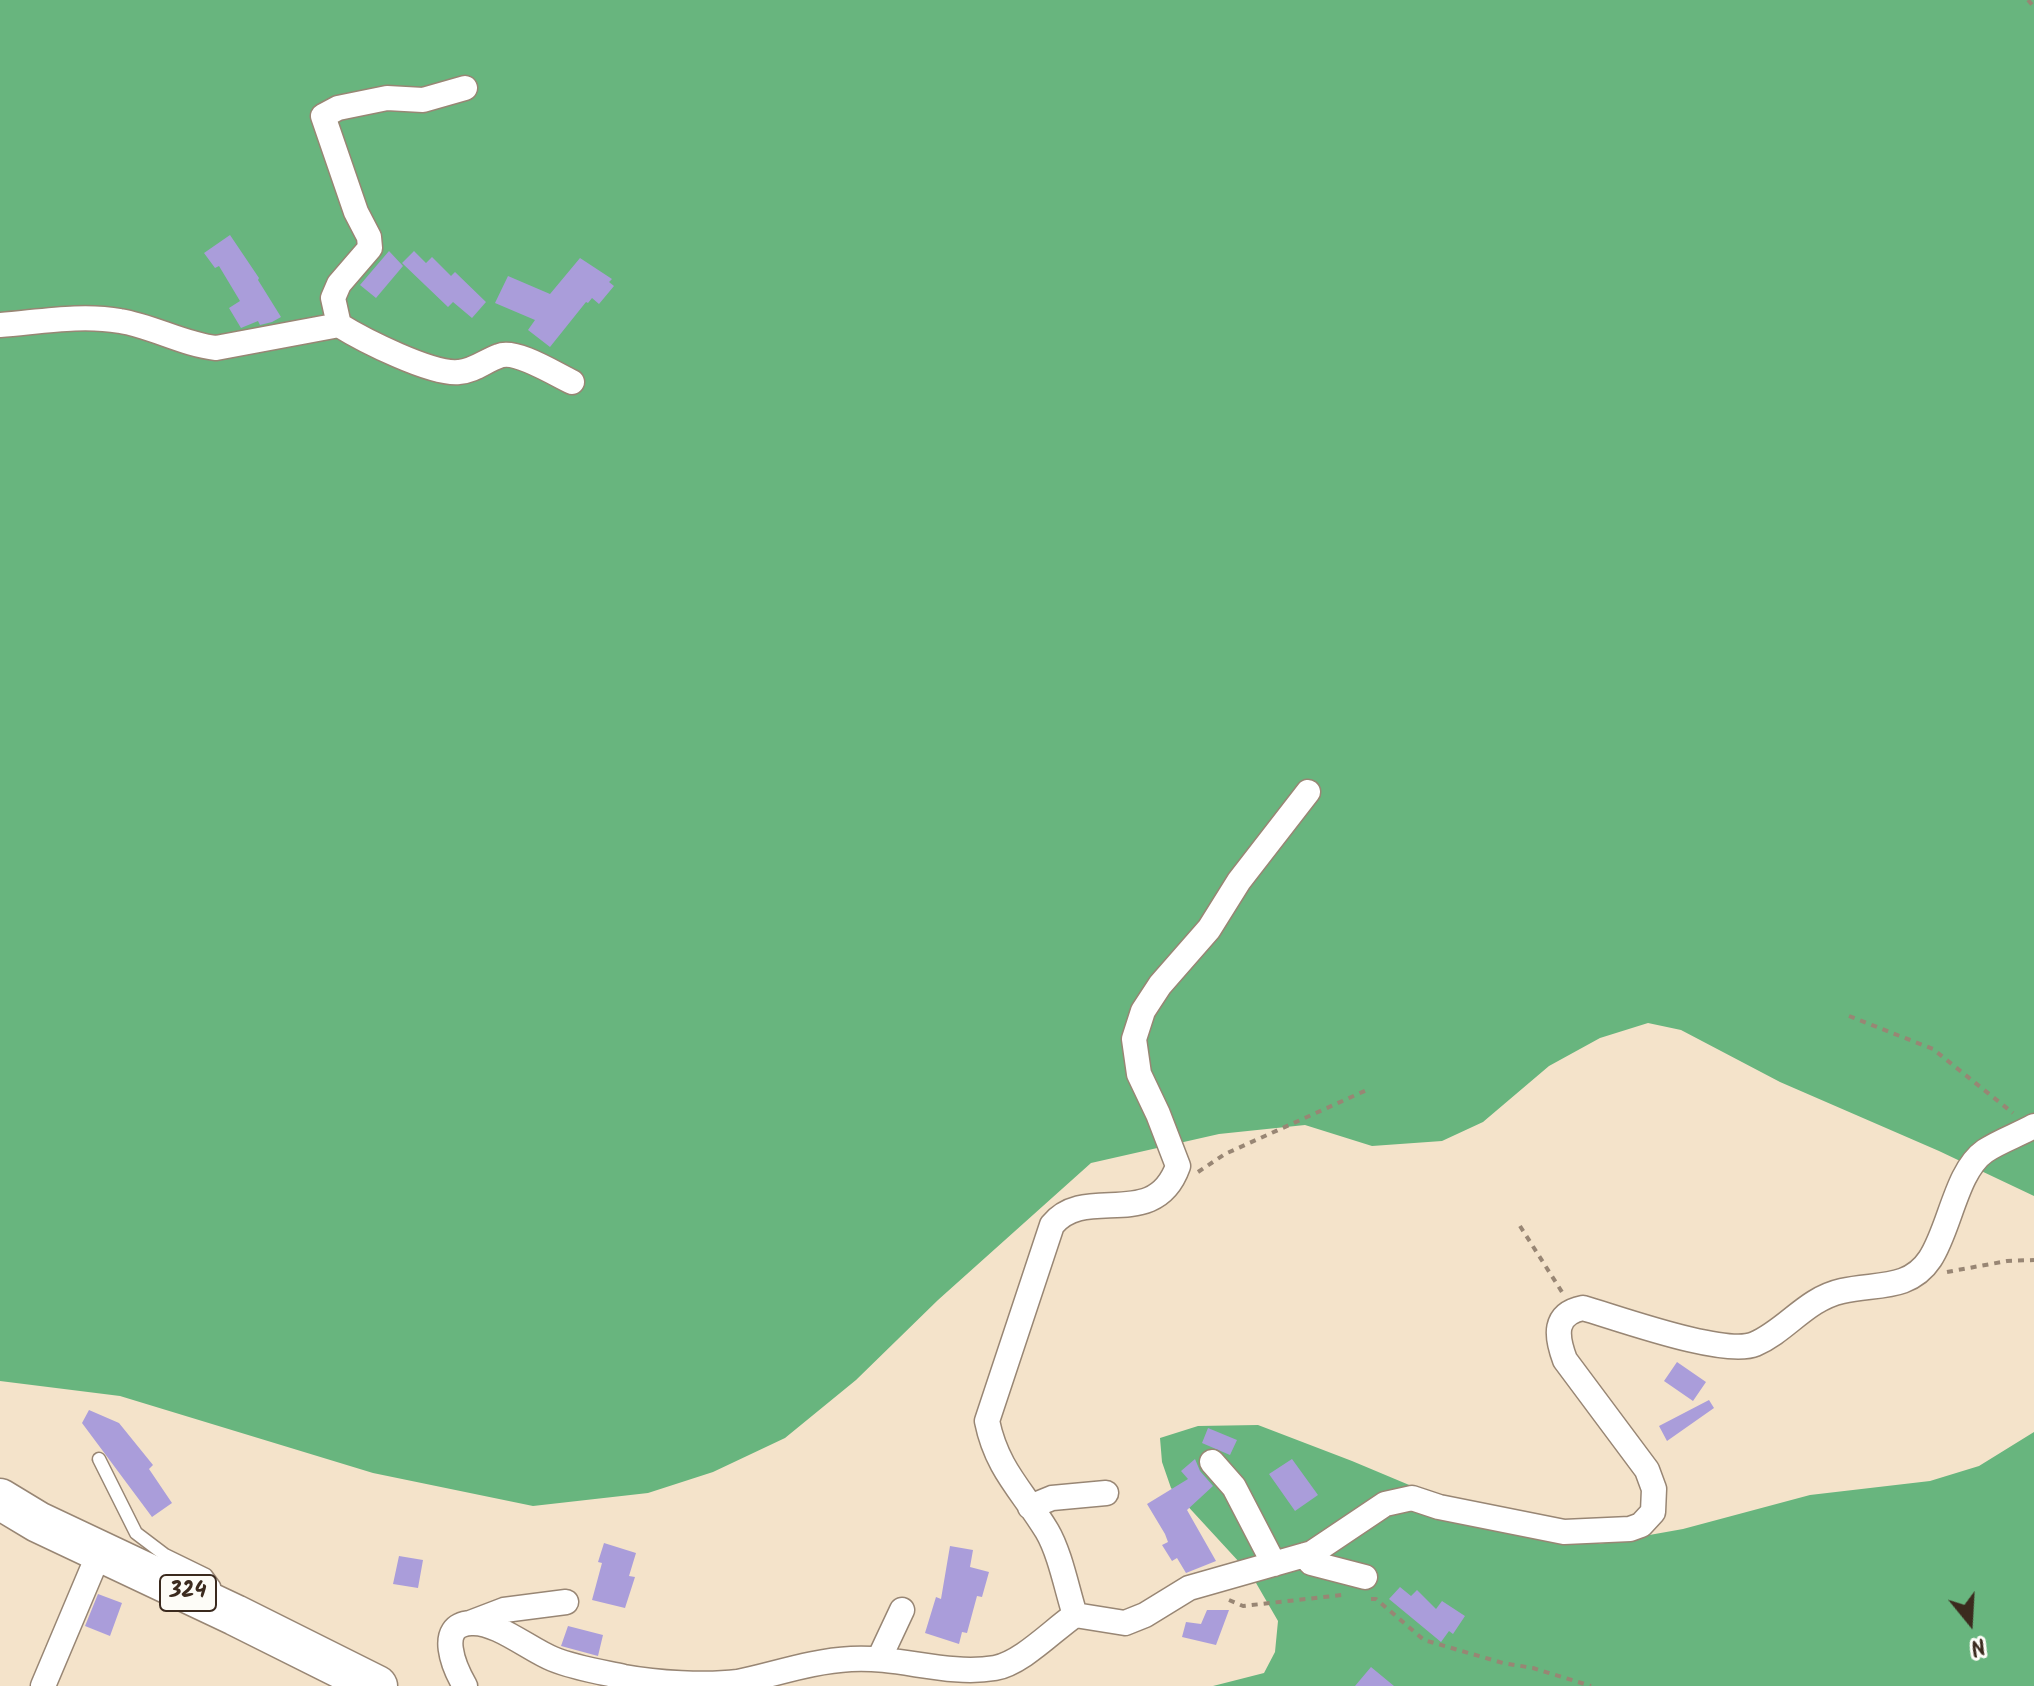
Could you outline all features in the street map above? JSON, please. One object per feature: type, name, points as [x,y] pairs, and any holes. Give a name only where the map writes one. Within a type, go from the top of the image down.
[{"type":"highway","name":"324","points":[[0,1499],[38,1522],[377,1686]]},
{"type":"street","points":[[339,325],[333,298],[339,284],[370,248],[369,237],[356,212],[323,116],[338,108],[387,98],[423,100],[465,88]]},
{"type":"street","points":[[0,325],[89,318],[119,321],[216,348],[339,325],[442,371],[459,372],[476,368],[502,354],[518,356],[572,382]]},
{"type":"street","points":[[1075,1615],[1049,1533],[1000,1463],[987,1421],[1052,1225],[1060,1215],[1071,1210],[1145,1202],[1160,1196],[1172,1182],[1178,1166],[1139,1074],[1134,1039],[1143,1011],[1160,985],[1209,929],[1239,881],[1308,792]]},
{"type":"street","points":[[470,1623],[481,1624],[554,1659],[576,1666],[626,1677],[697,1684],[737,1682],[827,1661],[879,1659],[955,1669],[996,1668],[1019,1657],[1075,1615],[1125,1623],[1202,1584],[1305,1555],[1385,1504],[1412,1498],[1439,1507],[1564,1532],[1618,1531],[1641,1525],[1649,1519],[1655,1501],[1647,1470],[1565,1360],[1557,1339],[1560,1324],[1573,1310],[1583,1308],[1708,1343],[1743,1348],[1766,1338],[1812,1302],[1842,1291],[1883,1287],[1913,1278],[1930,1258],[1966,1174],[1983,1152],[2031,1128]]},
{"type":"street","points":[[1212,1462],[1234,1487],[1274,1564]]},
{"type":"street","points":[[1030,1507],[1052,1498],[1106,1493]]},
{"type":"street","points":[[43,1686],[100,1551]]},
{"type":"street","points":[[1305,1555],[1311,1563],[1360,1591]]},
{"type":"street","points":[[465,1686],[456,1671],[449,1648],[455,1630],[504,1610],[566,1602]]},
{"type":"street","points":[[879,1659],[902,1610]]},
{"type":"lane","points":[[99,1459],[136,1533],[165,1555],[206,1575],[214,1586],[215,1605]]},
{"type":"path","points":[[2028,0],[2034,7]]},
{"type":"path","points":[[1849,1016],[1933,1049],[2031,1128]]},
{"type":"path","points":[[1160,1196],[1177,1192],[1205,1166],[1225,1154],[1369,1089]]},
{"type":"path","points":[[1520,1226],[1573,1310]]},
{"type":"path","points":[[1913,1278],[2007,1261],[2034,1260]]},
{"type":"path","points":[[1202,1584],[1243,1606],[1360,1591],[1376,1599],[1424,1640],[1591,1686]]},
{"type":"green space","points":[[0,0],[2034,0],[2034,1196],[1780,1082],[1681,1030],[1648,1023],[1600,1038],[1549,1066],[1483,1122],[1442,1141],[1372,1146],[1305,1125],[1219,1134],[1091,1163],[938,1300],[856,1380],[785,1438],[713,1472],[648,1493],[533,1506],[373,1473],[120,1396],[0,1381]]},
{"type":"green space","points":[[1258,1425],[1538,1539],[1599,1544],[1683,1529],[1810,1495],[1930,1481],[1979,1466],[2034,1432],[2034,1686],[1213,1686],[1264,1673],[1275,1652],[1278,1621],[1252,1576],[1171,1488],[1162,1462],[1160,1438],[1198,1426]]},
{"type":"building","points":[[230,235],[281,317],[272,322],[260,325],[258,321],[241,328],[229,308],[240,301],[219,266],[215,268],[204,253]]},
{"type":"building","points":[[389,251],[403,266],[376,298],[360,285]]},
{"type":"building","points":[[414,251],[426,263],[432,257],[451,276],[455,272],[486,302],[472,318],[453,302],[448,307],[402,263]]},
{"type":"building","points":[[580,258],[612,279],[609,282],[614,286],[599,304],[592,298],[586,302],[550,347],[528,330],[535,320],[495,303],[508,276],[550,294]]},
{"type":"building","points":[[1677,1362],[1706,1382],[1693,1401],[1664,1381]]},
{"type":"building","points":[[1709,1400],[1714,1408],[1667,1441],[1659,1426]]},
{"type":"building","points":[[89,1410],[119,1423],[153,1465],[149,1469],[172,1503],[152,1517],[82,1423]]},
{"type":"building","points":[[1208,1428],[1237,1440],[1230,1455],[1202,1443]]},
{"type":"building","points":[[1195,1459],[1200,1471],[1213,1486],[1187,1510],[1216,1561],[1186,1573],[1177,1558],[1172,1561],[1162,1545],[1168,1542],[1147,1504],[1188,1479],[1181,1471]]},
{"type":"building","points":[[1292,1459],[1318,1495],[1295,1511],[1269,1474]]},
{"type":"building","points":[[604,1543],[636,1553],[629,1576],[635,1577],[625,1608],[592,1600]]},
{"type":"building","points":[[950,1546],[973,1550],[970,1567],[989,1572],[982,1597],[977,1596],[967,1633],[962,1632],[959,1644],[925,1633],[936,1597],[941,1599]]},
{"type":"building","points":[[399,1556],[423,1560],[418,1588],[393,1584]]},
{"type":"building","points":[[1400,1587],[1411,1596],[1417,1590],[1436,1609],[1442,1601],[1465,1616],[1453,1634],[1449,1631],[1441,1642],[1389,1599]]},
{"type":"building","points":[[98,1594],[122,1603],[110,1636],[85,1626]]},
{"type":"building","points":[[1207,1610],[1229,1610],[1216,1645],[1182,1637],[1186,1622],[1201,1624]]},
{"type":"building","points":[[568,1626],[603,1635],[598,1656],[561,1646]]},
{"type":"building","points":[[1371,1667],[1394,1686],[1355,1686]]}]
